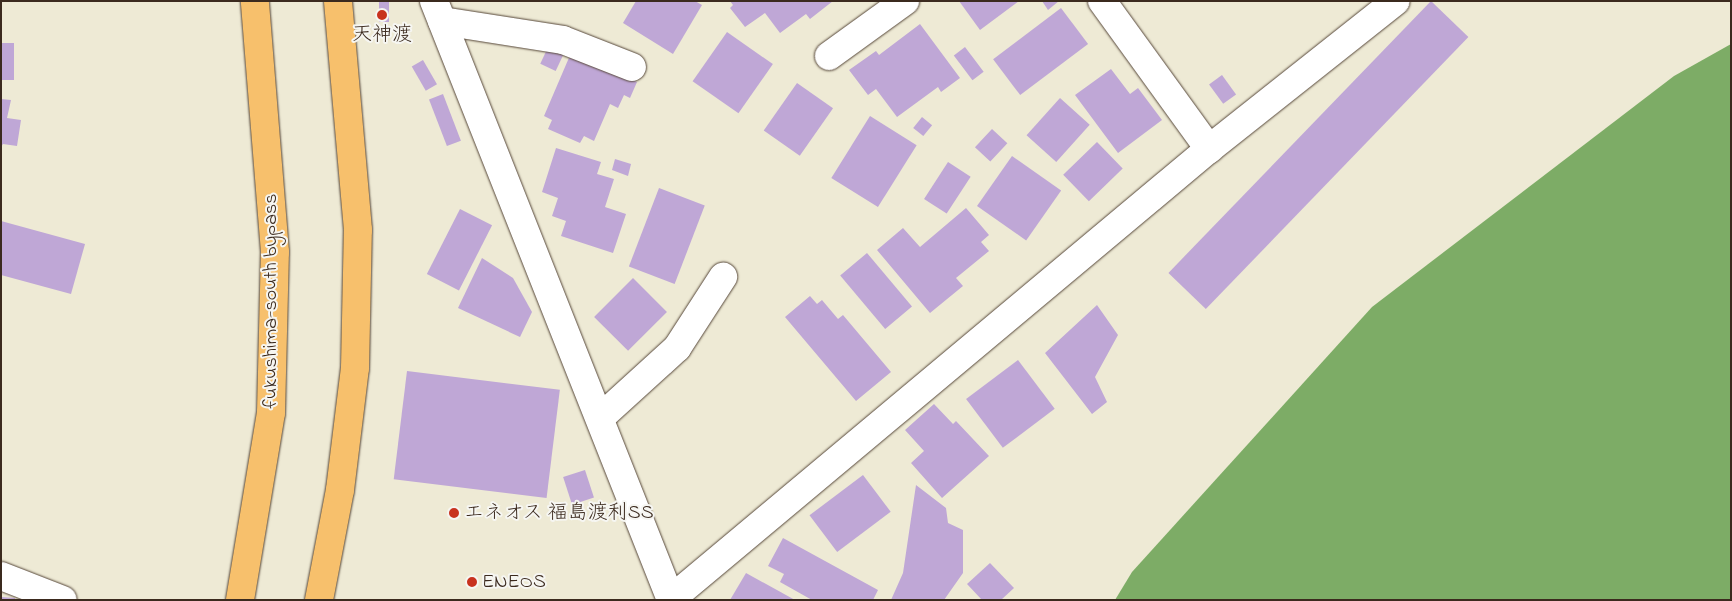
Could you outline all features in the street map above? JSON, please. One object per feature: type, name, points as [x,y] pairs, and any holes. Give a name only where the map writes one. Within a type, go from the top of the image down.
[{"type":"highway","name":"fukushima-south bypass","points":[[240,600],[272,394],[275,252],[255,1]]},
{"type":"highway","points":[[319,600],[340,490],[355,368],[358,230],[338,1]]},
{"type":"street","points":[[830,56],[905,1]]},
{"type":"street","points":[[1102,1],[1209,149]]},
{"type":"street","points":[[438,11],[671,600],[1209,149],[1396,1]]},
{"type":"street","points":[[438,11],[562,40],[632,67]]},
{"type":"street","points":[[600,418],[678,348],[723,277]]},
{"type":"street","points":[[1,576],[63,600]]},
{"type":"green space","points":[[1731,44],[1731,600],[1115,600],[1132,572],[1372,307],[1674,76]]},
{"type":"building","points":[[379,1],[389,1],[389,22],[379,22]]},
{"type":"building","points":[[636,1],[695,1],[702,5],[673,54],[623,23]]},
{"type":"building","points":[[730,1],[833,1],[810,19],[806,14],[780,33],[765,13],[745,27],[730,8],[733,5]]},
{"type":"building","points":[[959,1],[1019,1],[980,30]]},
{"type":"building","points":[[1042,1],[1059,1],[1048,10]]},
{"type":"building","points":[[1431,1],[1468,37],[1206,309],[1168,273]]},
{"type":"building","points":[[1061,8],[1088,44],[1020,95],[993,59]]},
{"type":"building","points":[[920,24],[960,78],[941,92],[938,87],[897,117],[876,89],[868,95],[849,70],[876,51],[879,55]]},
{"type":"building","points":[[727,32],[773,64],[738,113],[693,81]]},
{"type":"building","points":[[1,43],[14,43],[14,80],[1,80]]},
{"type":"building","points":[[550,43],[565,50],[556,71],[540,64]]},
{"type":"building","points":[[965,47],[984,72],[972,80],[954,55]]},
{"type":"building","points":[[571,53],[637,82],[630,98],[624,95],[618,108],[610,104],[594,141],[584,136],[580,143],[548,129],[552,120],[544,116]]},
{"type":"building","points":[[423,60],[437,84],[426,91],[412,66]]},
{"type":"building","points":[[1111,69],[1130,94],[1138,88],[1162,120],[1118,153],[1075,95]]},
{"type":"building","points":[[1222,75],[1236,94],[1223,104],[1209,84]]},
{"type":"building","points":[[797,83],[833,108],[800,156],[764,131]]},
{"type":"building","points":[[443,94],[461,141],[447,146],[429,99]]},
{"type":"building","points":[[1060,98],[1090,125],[1056,162],[1027,135]]},
{"type":"building","points":[[1,99],[11,100],[7,118],[21,120],[17,146],[3,144],[1,147]]},
{"type":"building","points":[[870,116],[917,145],[878,207],[831,178]]},
{"type":"building","points":[[922,117],[932,125],[923,136],[913,128]]},
{"type":"building","points":[[992,129],[1007,143],[990,162],[975,147]]},
{"type":"building","points":[[1097,142],[1123,169],[1089,201],[1063,175]]},
{"type":"building","points":[[556,148],[601,162],[597,174],[614,179],[605,207],[626,214],[613,253],[561,236],[566,221],[552,216],[558,198],[542,192]]},
{"type":"building","points":[[1012,156],[1061,190],[1026,240],[977,206]]},
{"type":"building","points":[[615,159],[631,164],[628,176],[612,170]]},
{"type":"building","points":[[948,162],[971,177],[947,214],[924,199]]},
{"type":"building","points":[[659,188],[705,206],[675,284],[629,266]]},
{"type":"building","points":[[966,208],[989,235],[981,242],[989,251],[956,278],[963,286],[930,313],[877,250],[903,228],[920,247]]},
{"type":"building","points":[[460,209],[492,225],[459,290],[427,274]]},
{"type":"building","points":[[1,221],[85,244],[71,294],[1,275]]},
{"type":"building","points":[[867,253],[912,307],[885,329],[840,275]]},
{"type":"building","points":[[482,258],[513,278],[532,312],[520,337],[458,308]]},
{"type":"building","points":[[633,278],[667,312],[628,351],[594,317]]},
{"type":"building","points":[[810,296],[817,304],[822,300],[838,319],[843,315],[891,372],[856,401],[785,317]]},
{"type":"building","points":[[1097,305],[1118,335],[1095,377],[1107,402],[1092,414],[1045,353]]},
{"type":"building","points":[[1018,360],[1055,409],[1003,448],[966,399]]},
{"type":"building","points":[[407,371],[560,390],[547,498],[394,479]]},
{"type":"building","points":[[934,404],[953,424],[956,421],[989,456],[942,498],[911,463],[924,451],[905,430]]},
{"type":"building","points":[[585,470],[594,498],[572,505],[563,477]]},
{"type":"building","points":[[863,475],[891,512],[837,552],[809,515]]},
{"type":"building","points":[[916,485],[946,508],[948,523],[963,530],[963,573],[944,600],[891,600],[903,573]]},
{"type":"building","points":[[783,538],[878,590],[873,600],[812,600],[780,582],[784,574],[768,566]]},
{"type":"building","points":[[990,563],[1014,588],[1001,600],[982,600],[967,584]]},
{"type":"building","points":[[746,573],[795,600],[730,600]]},
{"type":"building","points":[[1,597],[15,598],[15,600],[1,600]]},
{"type":"place","name":"天神渡","points":[[382,15]]},
{"type":"place","name":"エネオス 福島渡利SS","points":[[454,513]]},
{"type":"place","name":"ENEOS","points":[[472,582]]}]
